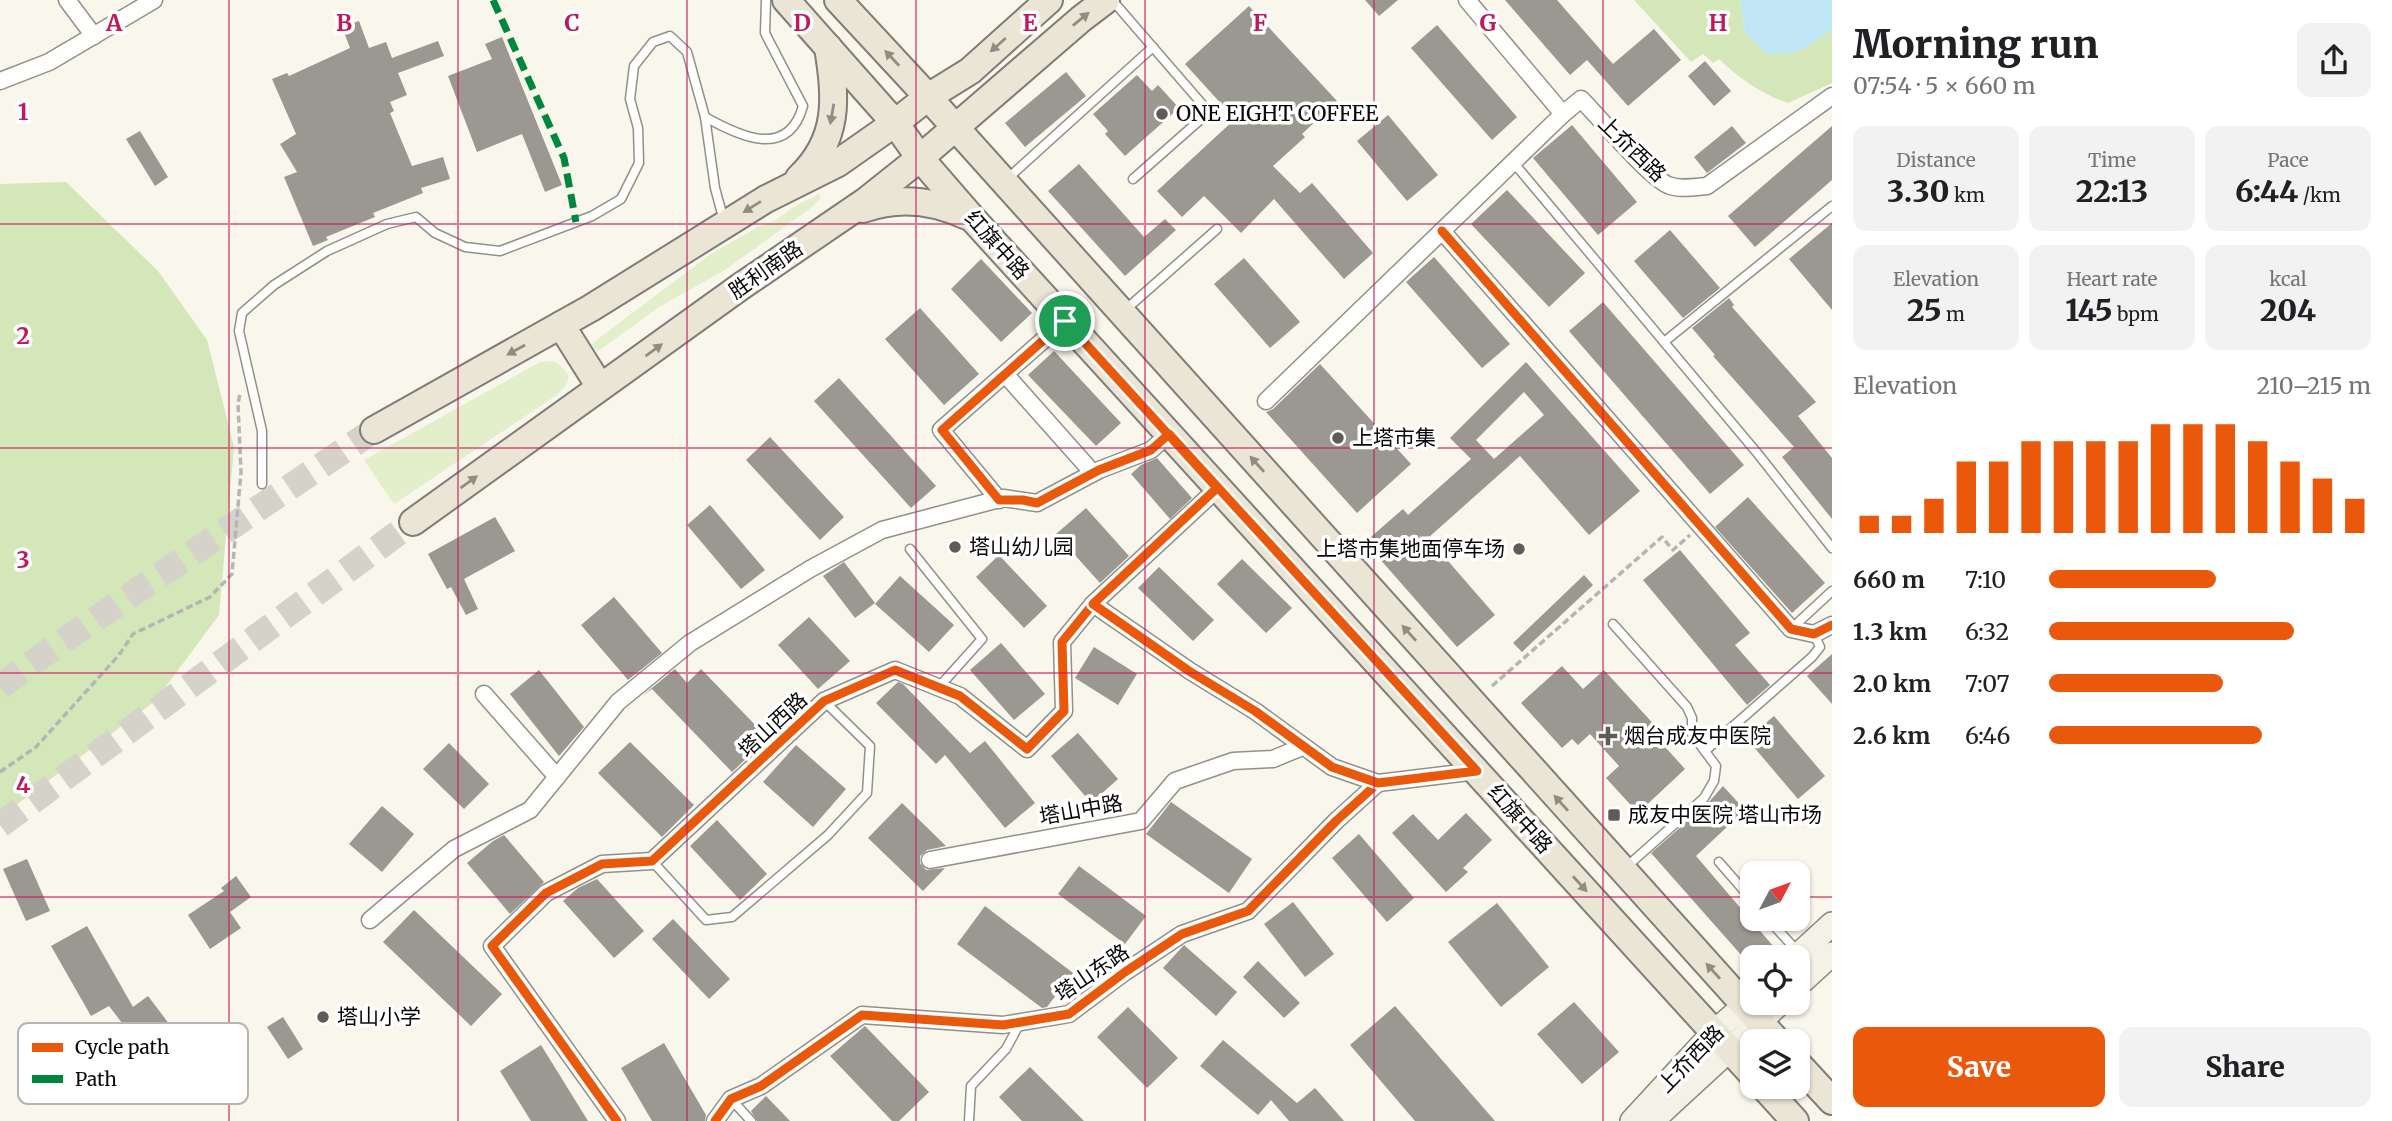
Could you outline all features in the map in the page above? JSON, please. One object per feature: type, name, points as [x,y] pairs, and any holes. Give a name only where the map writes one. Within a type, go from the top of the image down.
[{"type":"main road","name":"红旗中路","points":[[786,0],[895,123],[920,158],[972,218],[1740,1061]]},
{"type":"main road","name":"红旗中路","points":[[838,0],[929,97],[1758,1017]]},
{"type":"main road","points":[[374,430],[561,325],[791,185],[838,163],[929,97],[970,71],[1049,0]]},
{"type":"main road","name":"胜利南路","points":[[413,522],[842,218],[920,158],[954,126],[1106,0]]},
{"type":"main road","points":[[791,185],[818,156],[832,120],[834,84],[828,47]]},
{"type":"main road","points":[[842,218],[885,201],[939,204],[972,218]]},
{"type":"main road","points":[[561,325],[600,387]]},
{"type":"main road","points":[[1810,1077],[1832,1101]]},
{"type":"main road","points":[[1774,1099],[1795,1121]]},
{"type":"street","points":[[67,0],[94,36]]},
{"type":"street","points":[[0,81],[49,62],[154,0]]},
{"type":"street","points":[[1266,401],[1563,114],[1467,0]]},
{"type":"street","name":"上夼西路","points":[[1563,114],[1581,99],[1651,172],[1667,184],[1683,188],[1707,186],[1832,96]]},
{"type":"street","points":[[1442,231],[1791,629],[1814,634],[1832,625]]},
{"type":"street","points":[[999,500],[942,430],[1065,321]]},
{"type":"street","points":[[1005,374],[1094,473]]},
{"type":"street","points":[[370,920],[454,849],[530,810],[618,702],[690,643],[810,569],[881,530],[999,500],[1037,503],[1094,473],[1151,450],[1169,434]]},
{"type":"street","name":"塔山西路","points":[[652,861],[824,701],[895,670],[960,696],[1027,749],[1064,710],[1062,642],[1093,604],[1217,488]]},
{"type":"street","points":[[1093,604],[1189,671],[1255,711],[1332,767],[1378,783],[1477,771]]},
{"type":"street","points":[[484,694],[557,777]]},
{"type":"street","name":"塔山中路","points":[[930,860],[1141,821],[1175,781],[1233,761],[1273,760],[1301,747]]},
{"type":"street","name":"塔山东路","points":[[715,1121],[731,1099],[761,1086],[862,1015],[1003,1025],[1069,1014],[1182,934],[1248,911],[1336,821],[1378,783]]},
{"type":"street","points":[[617,1121],[492,946],[546,893],[557,887],[602,864],[652,861]]},
{"type":"street","points":[[1810,945],[1832,924]]},
{"type":"street","points":[[1810,974],[1832,954]]},
{"type":"street","name":"上夼西路","points":[[1647,1118],[1722,1041],[1758,1017]]},
{"type":"lane","points":[[705,117],[747,137],[774,140],[788,132],[800,116],[803,106],[765,33],[766,0]]},
{"type":"lane","points":[[1112,0],[1209,112],[1133,179]]},
{"type":"lane","points":[[262,484],[262,431],[239,331],[242,313],[274,285],[327,251],[387,224],[416,217],[435,233],[465,247],[500,251],[592,216],[621,199],[639,163],[638,128],[631,99],[634,66],[653,42],[670,36],[687,52],[705,117],[715,188],[725,223]]},
{"type":"lane","points":[[1004,182],[1153,47]]},
{"type":"lane","points":[[1513,162],[1832,548]]},
{"type":"lane","points":[[1664,342],[1832,206]]},
{"type":"lane","points":[[1122,313],[1217,229]]},
{"type":"lane","points":[[909,549],[982,639],[939,688]]},
{"type":"lane","points":[[1791,629],[1832,592]]},
{"type":"lane","points":[[1613,624],[1687,707],[1692,718],[1692,734],[1716,766],[1714,781],[1704,798],[1623,870]]},
{"type":"lane","points":[[1705,751],[1812,657],[1820,648],[1814,634]]},
{"type":"lane","points":[[652,861],[706,920],[732,917],[828,835],[867,793],[870,746],[824,701]]},
{"type":"lane","points":[[1719,862],[1740,886]]},
{"type":"lane","points":[[1778,931],[1789,945]]},
{"type":"lane","points":[[969,1121],[971,1086],[1006,1049],[1020,1023]]},
{"type":"lane","points":[[731,1099],[751,1121]]},
{"type":"path","points":[[0,772],[36,747],[119,655],[133,634],[209,597],[232,574],[241,472],[238,404],[246,360]]},
{"type":"path","points":[[1492,686],[1662,537],[1673,550],[1694,531]]},
{"type":"green space","points":[[1634,0],[1740,0],[1745,32],[1807,47],[1832,29],[1832,83],[1788,103],[1768,95],[1719,59],[1713,63],[1703,54],[1691,62]]},
{"type":"green space","points":[[66,182],[158,271],[207,340],[234,447],[219,615],[155,701],[0,817],[0,184]]},
{"type":"green space","points":[[819,194],[821,198],[812,207],[725,270],[659,307],[601,349],[597,351],[592,345],[712,253]]},
{"type":"green space","points":[[554,361],[564,369],[568,377],[566,385],[557,395],[394,504],[364,460],[540,362]]},
{"type":"water","points":[[1740,0],[1832,0],[1832,29],[1795,52],[1766,54],[1745,32]]},
{"type":"building","points":[[1365,0],[1398,0],[1379,16]]},
{"type":"building","points":[[1505,0],[1557,0],[1613,64],[1654,29],[1681,60],[1628,106],[1587,60],[1570,75]]},
{"type":"building","points":[[1249,6],[1337,101],[1302,134],[1305,137],[1273,166],[1300,193],[1312,183],[1373,253],[1344,279],[1274,199],[1241,233],[1204,196],[1182,217],[1157,191],[1235,119],[1185,64]]},
{"type":"building","points":[[359,21],[369,48],[386,42],[392,58],[438,41],[444,56],[398,73],[407,95],[390,102],[394,111],[390,113],[412,166],[443,157],[450,179],[421,188],[423,193],[373,213],[375,217],[326,237],[328,240],[313,246],[284,177],[297,172],[280,144],[296,134],[272,79],[287,73],[289,76],[350,48],[342,27]]},
{"type":"building","points":[[1437,25],[1517,117],[1492,140],[1411,48]]},
{"type":"building","points":[[502,37],[562,185],[545,192],[522,134],[477,152],[448,76],[492,59],[485,44]]},
{"type":"building","points":[[1705,61],[1731,91],[1714,106],[1688,76]]},
{"type":"building","points":[[1066,72],[1086,96],[1025,147],[1005,123]]},
{"type":"building","points":[[1137,75],[1152,91],[1158,85],[1179,108],[1125,156],[1105,134],[1108,131],[1093,114]]},
{"type":"building","points":[[1388,115],[1438,175],[1407,201],[1357,141]]},
{"type":"building","points":[[1572,125],[1637,202],[1598,235],[1533,158]]},
{"type":"building","points":[[1732,126],[1746,143],[1707,173],[1694,157]]},
{"type":"building","points":[[1832,126],[1832,180],[1755,247],[1728,216]]},
{"type":"building","points":[[140,131],[168,177],[155,186],[126,139]]},
{"type":"building","points":[[1079,164],[1144,237],[1165,219],[1176,230],[1125,276],[1048,191]]},
{"type":"building","points":[[1507,190],[1585,273],[1549,307],[1471,224]]},
{"type":"building","points":[[1832,223],[1832,310],[1789,259]]},
{"type":"building","points":[[1670,230],[1720,288],[1683,318],[1634,261]]},
{"type":"building","points":[[1434,257],[1510,344],[1482,368],[1406,282]]},
{"type":"building","points":[[1244,258],[1300,322],[1270,348],[1214,284]]},
{"type":"building","points":[[981,259],[1032,313],[1001,342],[951,289]]},
{"type":"building","points":[[1729,298],[1734,305],[1732,307],[1816,402],[1798,416],[1832,458],[1832,519],[1782,457],[1794,447],[1713,356],[1715,355],[1692,328]]},
{"type":"building","points":[[1603,302],[1744,465],[1710,494],[1569,331]]},
{"type":"building","points":[[920,308],[979,374],[944,405],[885,339]]},
{"type":"building","points":[[1054,351],[1121,423],[1096,446],[1028,375]]},
{"type":"building","points":[[1526,362],[1640,491],[1589,535],[1520,456],[1428,538],[1495,615],[1457,647],[1365,542],[1403,509],[1408,515],[1471,459],[1450,438]],"holes":[[[1524,392],[1544,415],[1494,459],[1476,440]]]},
{"type":"building","name":"上塔市集","points":[[1320,364],[1411,464],[1357,513],[1266,412],[1273,409]]},
{"type":"building","points":[[839,378],[936,486],[911,508],[814,401]]},
{"type":"building","points":[[770,437],[844,517],[820,540],[746,460]]},
{"type":"building","points":[[1157,458],[1192,498],[1170,519],[1131,474],[1141,465]]},
{"type":"building","points":[[1748,497],[1825,583],[1792,613],[1715,527]]},
{"type":"building","points":[[710,505],[765,570],[741,589],[687,525]]},
{"type":"building","points":[[1086,508],[1129,556],[1100,583],[1056,534]]},
{"type":"building","points":[[495,517],[515,551],[464,579],[478,609],[466,615],[451,587],[447,589],[428,554]]},
{"type":"building","points":[[1680,550],[1750,633],[1735,645],[1770,685],[1747,705],[1643,580]]},
{"type":"building","points":[[999,555],[1047,606],[1024,628],[976,577]]},
{"type":"building","points":[[1242,559],[1292,608],[1266,633],[1217,584]]},
{"type":"building","points":[[844,562],[875,603],[855,618],[823,576]]},
{"type":"building","points":[[1159,567],[1214,620],[1193,641],[1138,588]]},
{"type":"building","points":[[1584,575],[1593,585],[1522,652],[1513,643]]},
{"type":"building","points":[[900,576],[954,625],[929,652],[875,604]]},
{"type":"building","points":[[614,597],[662,653],[628,680],[581,625]]},
{"type":"building","points":[[809,617],[850,661],[818,689],[778,645]]},
{"type":"building","points":[[1001,643],[1045,694],[1014,720],[970,670]]},
{"type":"building","points":[[1094,647],[1137,674],[1118,705],[1075,678]]},
{"type":"building","points":[[1832,654],[1832,704],[1807,676]]},
{"type":"building","points":[[1562,666],[1583,689],[1604,670],[1671,743],[1666,748],[1685,769],[1638,813],[1606,778],[1619,766],[1590,734],[1578,745],[1572,739],[1562,748],[1521,703]]},
{"type":"building","points":[[675,669],[687,683],[701,669],[768,738],[732,772],[652,689],[642,696]]},
{"type":"building","points":[[539,670],[584,727],[559,756],[510,694]]},
{"type":"building","points":[[898,682],[970,753],[985,741],[1035,803],[1005,828],[945,755],[936,764],[876,703]]},
{"type":"building","points":[[1774,716],[1825,776],[1798,799],[1747,739]]},
{"type":"building","points":[[1078,733],[1118,779],[1091,803],[1051,756]]},
{"type":"building","points":[[630,742],[694,805],[662,837],[598,773]]},
{"type":"building","points":[[449,743],[489,784],[464,809],[423,769]]},
{"type":"building","points":[[796,745],[846,789],[813,827],[763,782]]},
{"type":"building","points":[[1723,786],[1745,810],[1696,856],[1740,907],[1740,931],[1760,931],[1772,945],[1740,945],[1740,954],[1651,853],[1708,803]]},
{"type":"building","points":[[1171,802],[1252,859],[1229,893],[1146,834]]},
{"type":"building","points":[[902,803],[946,846],[927,850],[920,856],[920,863],[926,870],[945,868],[923,891],[868,838]]},
{"type":"building","points":[[382,806],[414,834],[382,872],[349,844]]},
{"type":"building","points":[[1466,813],[1492,840],[1463,868],[1468,872],[1446,892],[1392,833],[1413,814],[1438,840]]},
{"type":"building","points":[[717,820],[767,874],[740,900],[690,846]]},
{"type":"building","points":[[1359,834],[1414,898],[1387,922],[1332,858]]},
{"type":"building","points":[[504,835],[544,882],[510,914],[467,863]]},
{"type":"building","points":[[27,859],[50,911],[26,921],[3,869]]},
{"type":"building","points":[[1079,866],[1146,916],[1125,944],[1058,894]]},
{"type":"building","points":[[236,876],[251,897],[230,912],[241,928],[210,949],[188,915],[224,891],[221,888]]},
{"type":"building","points":[[597,879],[644,931],[614,958],[563,901],[578,888]]},
{"type":"building","points":[[1293,902],[1334,954],[1305,977],[1264,924]]},
{"type":"building","points":[[1497,903],[1549,967],[1501,1007],[1448,942]]},
{"type":"building","points":[[985,906],[1073,973],[1047,1007],[1042,1008],[957,944]]},
{"type":"building","points":[[414,910],[502,994],[471,1026],[383,942]]},
{"type":"building","points":[[673,919],[730,979],[709,999],[652,939]]},
{"type":"building","points":[[87,926],[133,1007],[148,996],[168,1023],[122,1023],[109,1006],[91,1016],[51,946]]},
{"type":"building","points":[[1184,945],[1237,992],[1216,1016],[1163,968]]},
{"type":"building","points":[[1258,961],[1300,1003],[1284,1018],[1243,977]]},
{"type":"building","points":[[1574,1002],[1619,1052],[1582,1084],[1537,1034]]},
{"type":"building","points":[[1395,1006],[1495,1121],[1415,1121],[1350,1045]]},
{"type":"building","points":[[1128,1007],[1178,1058],[1147,1088],[1097,1037]]},
{"type":"building","points":[[283,1017],[303,1049],[288,1059],[267,1027]]},
{"type":"building","points":[[865,1026],[929,1092],[899,1121],[892,1121],[830,1056]]},
{"type":"building","points":[[1223,1040],[1297,1103],[1315,1088],[1344,1121],[1289,1121],[1271,1100],[1258,1115],[1200,1066]]},
{"type":"building","points":[[664,1043],[706,1115],[705,1121],[652,1121],[621,1068]]},
{"type":"building","points":[[541,1045],[588,1121],[531,1121],[500,1071]]},
{"type":"building","points":[[1030,1067],[1084,1121],[1022,1121],[999,1097]]},
{"type":"building","points":[[766,1096],[790,1121],[757,1121],[751,1111]]},
{"type":"tunnel","points":[[0,687],[57,645],[374,430]]},
{"type":"tunnel","points":[[0,825],[413,522]]},
{"type":"marked path","points":[[493,0],[564,158],[576,222]]},
{"type":"cycle path","points":[[1442,231],[1791,629],[1814,634],[1832,625]]},
{"type":"cycle path","points":[[617,1121],[492,946],[546,893],[602,864],[652,861],[824,701],[895,670],[960,696],[1027,749],[1064,711],[1062,642],[1093,604],[1218,488]]},
{"type":"cycle path","points":[[715,1121],[731,1099],[761,1086],[862,1015],[1003,1025],[1069,1014],[1182,934],[1248,911],[1336,821],[1378,783]]},
{"type":"place","name":"ONE EIGHT COFFEE","points":[[1162,114]]},
{"type":"place","name":"上塔市集","points":[[1338,438]]},
{"type":"place","name":"塔山幼儿园","points":[[955,547]]},
{"type":"place","name":"上塔市集地面停车场","points":[[1519,549]]},
{"type":"place","name":"烟台成友中医院","points":[[1608,736]]},
{"type":"place","name":"成友中医院 塔山市场","points":[[1614,815]]},
{"type":"place","name":"塔山小学","points":[[323,1017]]},
{"type":"route","points":[[1065,321],[942,430],[999,500],[1003,498],[1037,503],[1099,470],[1151,450],[1169,434],[1477,771],[1378,783],[1332,767],[1255,711],[1189,671],[1093,604],[1217,488],[1169,434],[1065,321]]}]
